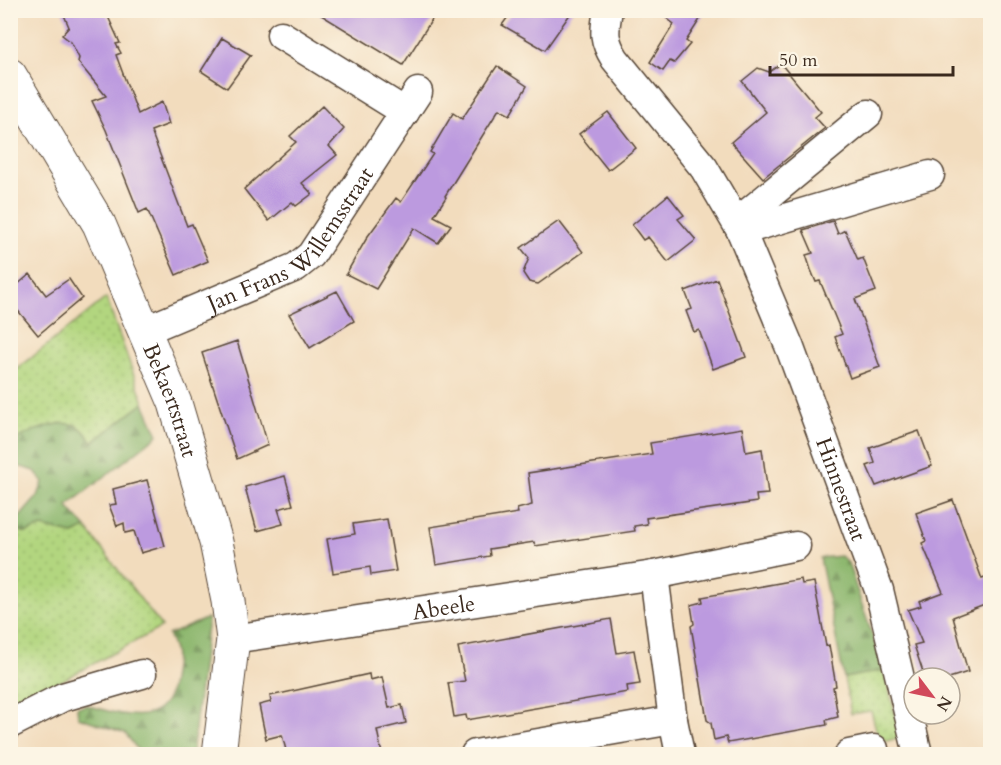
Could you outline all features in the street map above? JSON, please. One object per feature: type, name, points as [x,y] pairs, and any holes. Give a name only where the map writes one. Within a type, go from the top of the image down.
[{"type":"street","name":"Hinnestraat","points":[[608,10],[604,31],[607,45],[615,59],[704,168],[739,226],[790,348],[879,590],[918,754]]},
{"type":"street","name":"Jan Frans Willemsstraat","points":[[146,330],[296,267],[311,255],[411,102],[281,35]]},
{"type":"street","name":"Bekaertstraat","points":[[10,75],[99,224],[146,330],[175,404],[196,469],[216,542],[233,639],[219,754]]},
{"type":"street","points":[[739,226],[868,114]]},
{"type":"street","points":[[739,226],[930,175]]},
{"type":"street","name":"Abeele","points":[[233,639],[654,575],[796,546]]},
{"type":"street","points":[[654,575],[680,754]]},
{"type":"street","points":[[10,723],[63,697],[142,674]]},
{"type":"street","points":[[475,754],[674,720]]},
{"type":"green space","points":[[106,298],[144,403],[93,442],[60,423],[11,446],[11,374]]},
{"type":"green space","points":[[144,403],[158,435],[67,506],[86,528],[73,534],[42,527],[26,533],[18,530],[11,532],[11,527],[38,496],[43,482],[35,471],[14,465],[10,446],[14,441],[38,429],[57,424],[71,424],[84,431],[93,442]]},
{"type":"green space","points":[[42,527],[73,534],[86,528],[162,627],[11,708],[11,532],[18,530],[26,533]]},
{"type":"green space","points":[[841,556],[848,563],[884,670],[844,678],[820,558]]},
{"type":"green space","points":[[208,618],[192,754],[141,754],[125,733],[78,717],[77,707],[86,705],[139,716],[161,708],[168,697],[175,662],[168,635]]},
{"type":"green space","points":[[884,670],[901,737],[887,741],[878,736],[871,711],[851,714],[844,678]]},
{"type":"building","points":[[62,10],[105,10],[120,43],[116,44],[121,53],[116,55],[138,114],[162,102],[169,124],[151,131],[187,226],[192,224],[208,261],[176,275],[147,209],[139,213],[92,101],[106,96],[78,62],[79,58],[71,42],[62,35],[69,27]]},
{"type":"building","points":[[313,10],[438,10],[403,65]]},
{"type":"building","points":[[513,10],[573,10],[545,50],[502,25]]},
{"type":"building","points":[[656,10],[706,10],[686,41],[690,44],[674,63],[670,61],[663,71],[650,62],[674,24]]},
{"type":"building","points":[[222,38],[251,55],[227,88],[201,71]]},
{"type":"building","points":[[781,64],[821,112],[815,117],[825,128],[763,178],[731,142],[766,112],[742,81],[758,68],[769,72]]},
{"type":"building","points":[[497,66],[527,86],[510,115],[499,109],[445,196],[434,216],[451,225],[438,243],[414,228],[376,289],[346,274],[368,236],[396,198],[401,202],[433,154],[430,152],[453,113],[462,119]]},
{"type":"building","points":[[322,106],[344,129],[329,146],[337,155],[302,183],[312,194],[296,206],[292,202],[269,221],[244,189],[296,142],[290,136]]},
{"type":"building","points":[[608,112],[636,148],[608,170],[579,134]]},
{"type":"building","points":[[668,195],[684,215],[678,219],[696,240],[668,262],[648,237],[643,240],[632,225]]},
{"type":"building","points":[[559,221],[583,252],[538,284],[529,282],[523,273],[529,258],[521,248]]},
{"type":"building","points":[[833,221],[838,234],[845,230],[858,260],[863,258],[876,291],[855,299],[880,367],[850,378],[835,337],[842,334],[820,281],[816,282],[811,270],[806,255],[813,253],[803,230]]},
{"type":"building","points":[[30,274],[46,295],[69,279],[82,298],[38,335],[10,301],[10,291]]},
{"type":"building","points":[[717,279],[746,357],[713,369],[699,330],[694,332],[686,311],[692,309],[685,291]]},
{"type":"building","points":[[337,291],[354,321],[310,348],[289,314]]},
{"type":"building","points":[[237,341],[268,445],[237,459],[202,353]]},
{"type":"building","points":[[742,428],[746,452],[762,449],[768,494],[756,495],[757,502],[646,518],[647,524],[634,526],[635,531],[535,546],[534,542],[489,549],[490,556],[436,565],[430,527],[518,513],[517,509],[532,505],[528,473],[652,454],[650,443]]},
{"type":"building","points":[[919,431],[932,466],[876,486],[867,466],[875,463],[870,448]]},
{"type":"building","points":[[285,476],[293,505],[278,509],[283,524],[257,531],[245,487]]},
{"type":"building","points":[[147,480],[165,546],[141,553],[134,531],[125,533],[124,523],[117,526],[109,505],[116,504],[113,489]]},
{"type":"building","points":[[953,500],[982,579],[990,576],[990,603],[953,617],[968,672],[962,674],[962,666],[921,666],[914,645],[922,643],[908,610],[921,606],[919,601],[943,592],[922,543],[926,541],[916,513]]},
{"type":"building","points":[[387,519],[396,571],[371,575],[370,567],[333,573],[327,539],[355,534],[353,524]]},
{"type":"building","points":[[801,579],[802,584],[814,582],[826,646],[829,645],[836,686],[833,687],[838,717],[826,720],[827,725],[728,743],[726,737],[714,740],[711,723],[707,720],[691,626],[694,624],[691,605],[703,602],[702,597]]},
{"type":"building","points":[[611,619],[617,653],[634,650],[640,684],[627,686],[628,692],[467,720],[466,715],[454,717],[448,683],[465,681],[458,647]]},
{"type":"building","points":[[369,674],[370,680],[382,677],[389,708],[402,705],[406,723],[377,730],[382,754],[287,754],[282,735],[266,739],[259,705],[271,702],[270,696]]}]
